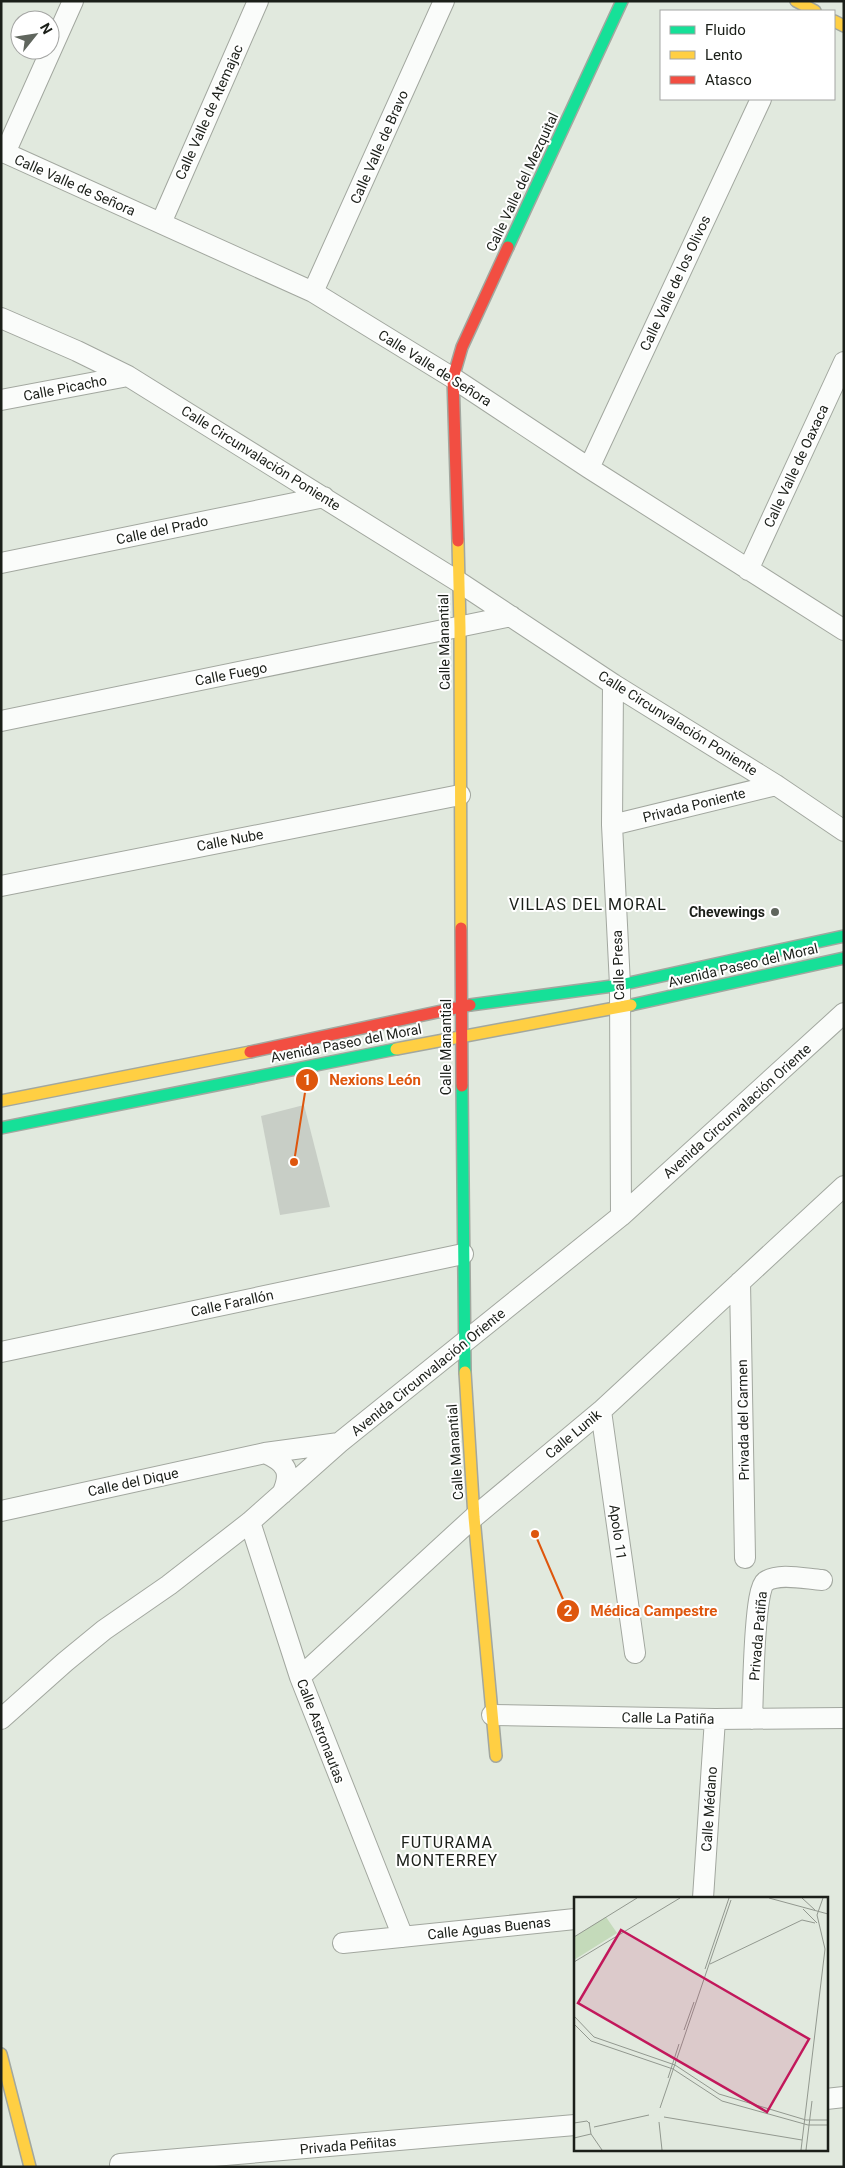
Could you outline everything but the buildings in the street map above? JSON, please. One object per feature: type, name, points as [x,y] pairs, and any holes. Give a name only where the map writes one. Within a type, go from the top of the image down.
[{"type":"street","points":[[3,152],[73,1]]},
{"type":"street","name":"Calle Valle de Atemajac","points":[[161,223],[258,1]]},
{"type":"street","name":"Calle Valle de Bravo","points":[[313,292],[444,1]]},
{"type":"street","name":"Calle Valle del Mezquital","points":[[453,378],[462,347],[622,1]]},
{"type":"street","name":"Calle Valle de los Olivos","points":[[589,468],[762,100]]},
{"type":"street","name":"Calle Valle de Señora","points":[[3,152],[313,292],[453,378],[589,468],[844,630]]},
{"type":"street","name":"Calle Circunvalación Poniente","points":[[1,318],[77,351],[128,376],[459,582],[613,684],[776,785],[844,831]]},
{"type":"street","name":"Calle Valle de Oaxaca","points":[[748,570],[844,362]]},
{"type":"street","name":"Calle Picacho","points":[[1,400],[128,376]]},
{"type":"street","name":"Calle Manantial","points":[[453,378],[460,628],[463,1345],[474,1517],[496,1756]]},
{"type":"street","name":"Calle del Prado","points":[[1,563],[324,497]]},
{"type":"street","points":[[460,628],[511,616]]},
{"type":"street","name":"Calle Fuego","points":[[1,720],[460,628]]},
{"type":"street","name":"Calle Presa","points":[[613,684],[612,825],[620,985],[621,1216]]},
{"type":"street","name":"Privada Poniente","points":[[612,825],[776,785]]},
{"type":"street","name":"Calle Nube","points":[[1,886],[460,795]]},
{"type":"street","name":"Avenida Paseo del Moral","points":[[1,1101],[208,1061],[461,1006],[620,985],[844,936]]},
{"type":"street","name":"Avenida Paseo del Moral","points":[[1,1128],[290,1069],[620,1008],[844,958]]},
{"type":"street","name":"Avenida Circunvalación Oriente","points":[[1,1719],[104,1630],[169,1586],[250,1522],[339,1444],[621,1216],[844,1013]]},
{"type":"street","name":"Calle Lunik","points":[[300,1677],[474,1517],[601,1411],[844,1186]]},
{"type":"street","name":"Calle Farallón","points":[[1,1352],[463,1254]]},
{"type":"street","name":"Privada del Carmen","points":[[740,1282],[745,1558]]},
{"type":"street","name":"Apolo 11","points":[[601,1411],[635,1654]]},
{"type":"street","name":"Calle del Dique","points":[[1,1511],[266,1453],[339,1444]]},
{"type":"street","points":[[266,1453],[280,1462],[288,1475],[288,1482],[282,1494]]},
{"type":"street","name":"Calle Astronautas","points":[[250,1522],[300,1677],[403,1937]]},
{"type":"street","name":"Privada Patiña","points":[[752,1719],[756,1617],[759,1591],[762,1584],[772,1579],[782,1578],[822,1580]]},
{"type":"street","name":"Calle La Patiña","points":[[492,1715],[715,1719],[844,1718]]},
{"type":"street","name":"Calle Médano","points":[[703,1897],[715,1719]]},
{"type":"street","name":"Calle Aguas Buenas","points":[[342,1943],[574,1919]]},
{"type":"street","points":[[1,2054],[30,2167]]},
{"type":"street","points":[[828,2099],[844,2097]]},
{"type":"street","name":"Privada Peñitas","points":[[120,2164],[574,2125]]},
{"type":"traffic: fast","points":[[508,247],[622,1]]},
{"type":"traffic: fast","points":[[470,1005],[620,985],[844,936]]},
{"type":"traffic: fast","points":[[631,1005],[844,958]]},
{"type":"traffic: fast","points":[[1,1128],[396,1049]]},
{"type":"traffic: fast","points":[[462,1086],[465,1372]]},
{"type":"traffic: slow","points":[[796,1],[813,10]]},
{"type":"traffic: slow","points":[[835,22],[844,26]]},
{"type":"traffic: slow","points":[[458,541],[461,928]]},
{"type":"traffic: slow","points":[[396,1049],[631,1005]]},
{"type":"traffic: slow","points":[[1,1101],[250,1052]]},
{"type":"traffic: slow","points":[[465,1372],[474,1517],[496,1756]]},
{"type":"traffic: slow","points":[[1,2054],[30,2167]]},
{"type":"traffic: jam","points":[[458,541],[453,378],[462,347],[508,247]]},
{"type":"traffic: jam","points":[[461,928],[462,1086]]},
{"type":"traffic: jam","points":[[250,1052],[470,1005]]},
{"type":"place","name":"Chevewings","points":[[775,912]]},
{"type":"place","name":"Nexions León","points":[[294,1162]]},
{"type":"place","name":"Médica Campestre","points":[[535,1534]]},
{"type":"district","name":"VILLAS DEL MORAL","points":[[588,904]]},
{"type":"district","name":"FUTURAMA MONTERREY","points":[[447,1851]]}]
